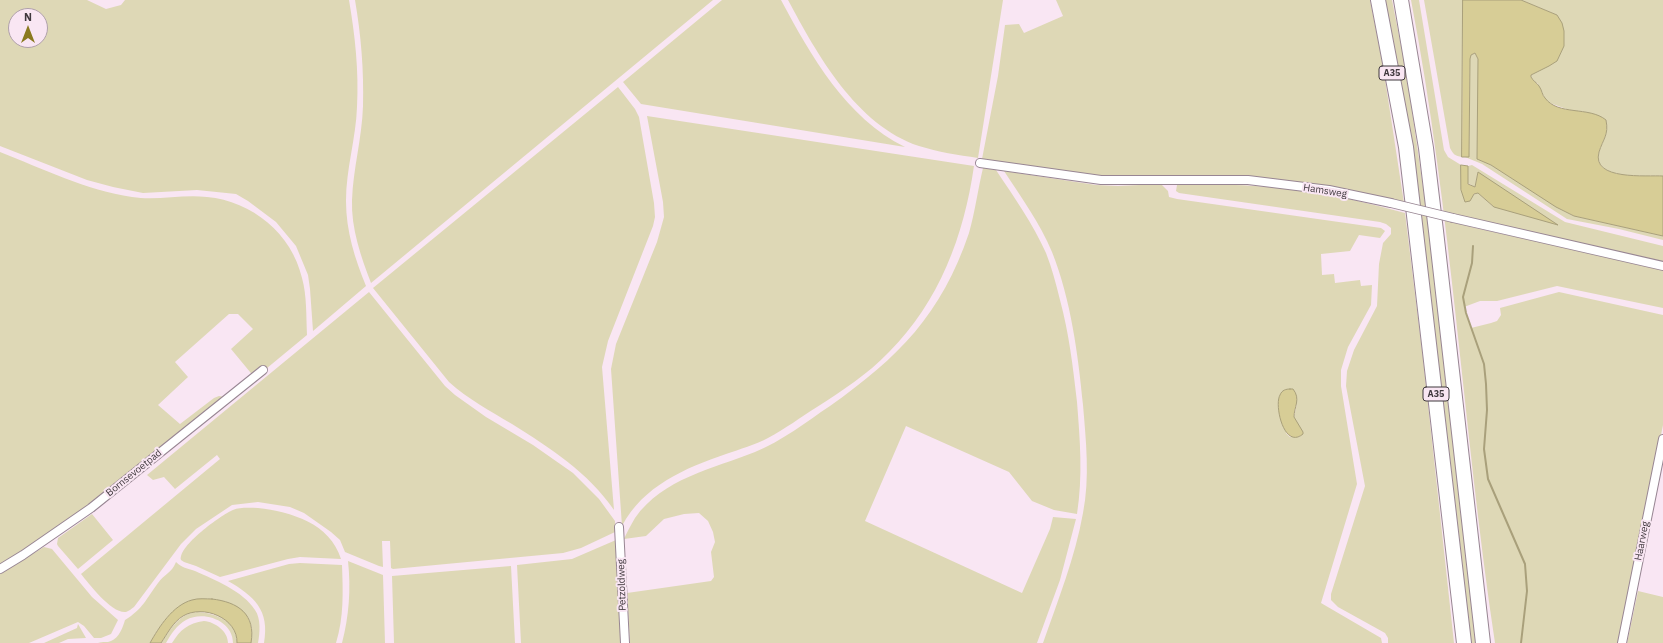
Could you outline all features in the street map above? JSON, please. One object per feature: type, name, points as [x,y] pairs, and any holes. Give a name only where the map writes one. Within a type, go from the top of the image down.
[{"type":"highway","name":"A35","points":[[1378,0],[1406,147],[1464,643]]},
{"type":"highway","name":"A35","points":[[1401,0],[1426,148],[1483,643]]},
{"type":"street","name":"Hamsweg","points":[[980,162],[1101,180],[1248,180],[1329,190],[1663,266]]},
{"type":"street","name":"Bornsevoetpad","points":[[0,569],[91,508],[263,370]]},
{"type":"street","name":"Haarweg","points":[[1622,643],[1663,439]]},
{"type":"street","name":"Petzoldweg","points":[[619,527],[625,643]]},
{"type":"shaded area","points":[[0,0],[87,0],[106,9],[121,5],[125,0],[349,0],[356,53],[357,94],[355,130],[346,189],[346,212],[349,234],[358,266],[366,286],[313,331],[308,275],[296,246],[276,222],[248,201],[236,194],[197,190],[143,193],[87,180],[0,146]]},
{"type":"shaded area","points":[[355,0],[713,0],[371,283],[357,242],[352,211],[354,177],[363,106],[362,53]]},
{"type":"shaded area","points":[[722,0],[781,0],[818,63],[832,84],[848,103],[865,120],[884,135],[905,147],[641,104],[623,82]]},
{"type":"shaded area","points":[[788,0],[1003,0],[978,158],[941,152],[919,146],[896,136],[876,122],[858,105],[841,85],[812,43]]},
{"type":"shaded area","points":[[1056,0],[1370,0],[1383,66],[1404,203],[1311,185],[1100,176],[982,159],[998,76],[1005,25],[1019,24],[1024,33],[1063,16]]},
{"type":"shaded area","points":[[1385,0],[1392,0],[1407,76],[1426,208],[1479,643],[1471,643],[1415,179],[1399,71]]},
{"type":"shaded area","points":[[1411,0],[1419,0],[1444,150],[1448,157],[1461,165],[1461,190],[1470,201],[1473,195],[1478,193],[1494,207],[1478,172],[1475,187],[1468,183],[1468,166],[1472,165],[1565,222],[1663,246],[1663,263],[1469,219],[1471,227],[1663,269],[1663,308],[1557,286],[1497,301],[1480,301],[1464,307],[1471,328],[1497,321],[1501,315],[1500,308],[1559,292],[1663,315],[1663,425],[1619,643],[1495,643],[1474,483],[1437,160]]},
{"type":"shaded area","points":[[1424,0],[1463,0],[1462,157],[1454,154],[1450,148]]},
{"type":"shaded area","points":[[1463,0],[1521,0],[1557,15],[1562,23],[1564,31],[1564,46],[1557,61],[1531,75],[1531,77],[1539,86],[1544,97],[1551,104],[1566,109],[1591,113],[1606,120],[1607,130],[1599,152],[1599,161],[1603,168],[1612,172],[1634,176],[1663,176],[1663,236],[1574,216],[1556,207],[1491,165],[1477,159],[1478,59],[1475,53],[1471,55],[1470,59],[1469,157],[1462,157]]},
{"type":"shaded area","points":[[1521,0],[1663,0],[1663,176],[1634,176],[1612,172],[1603,168],[1599,161],[1599,152],[1607,130],[1606,120],[1585,112],[1569,110],[1550,103],[1545,99],[1538,84],[1532,80],[1531,75],[1555,61],[1562,50],[1562,36],[1557,15]]},
{"type":"shaded area","points":[[1475,53],[1478,59],[1478,159],[1491,165],[1574,216],[1663,236],[1663,240],[1619,229],[1567,219],[1482,164],[1465,157],[1469,156],[1470,59],[1471,55]]},
{"type":"shaded area","points":[[618,87],[635,109],[639,117],[654,203],[655,217],[653,226],[608,341],[602,367],[614,510],[604,496],[568,462],[526,433],[471,399],[449,382],[373,288]]},
{"type":"shaded area","points":[[647,116],[974,166],[964,218],[946,266],[935,290],[922,312],[907,333],[889,352],[854,382],[787,427],[753,445],[711,459],[666,480],[641,500],[622,526],[611,369],[616,344],[657,242],[664,217],[663,202]]},
{"type":"shaded area","points":[[0,152],[81,184],[115,194],[141,198],[188,196],[207,197],[224,200],[239,205],[254,213],[268,222],[279,234],[289,247],[297,262],[305,292],[307,335],[255,378],[231,349],[253,329],[238,314],[229,314],[175,362],[188,377],[158,405],[180,424],[214,398],[219,396],[225,397],[166,451],[26,550],[0,564]]},
{"type":"shaded area","points":[[1461,165],[1468,166],[1468,184],[1475,187],[1478,172],[1558,225],[1494,207],[1478,193],[1474,194],[1470,201],[1465,202],[1461,190]]},
{"type":"shaded area","points":[[983,168],[996,170],[1023,211],[1046,253],[1055,282],[1068,338],[1077,402],[1080,444],[1080,486],[1077,514],[1054,510],[1032,501],[1009,472],[906,426],[865,521],[1022,593],[1050,529],[1053,517],[1076,519],[1060,580],[1037,643],[630,643],[627,593],[711,581],[714,577],[711,552],[715,542],[713,532],[708,521],[699,513],[684,514],[664,519],[646,536],[624,539],[635,518],[646,504],[674,484],[690,476],[765,448],[803,425],[855,388],[897,351],[915,332],[931,311],[958,262],[969,233]]},
{"type":"shaded area","points":[[1004,171],[1096,185],[1118,186],[1161,184],[1168,191],[1169,197],[1177,199],[1381,228],[1385,231],[1380,238],[1359,235],[1350,251],[1321,254],[1322,275],[1334,274],[1335,283],[1360,280],[1361,286],[1372,285],[1371,305],[1348,347],[1341,370],[1341,386],[1357,484],[1321,603],[1381,638],[1382,643],[1043,643],[1071,563],[1080,530],[1085,500],[1087,473],[1085,432],[1081,386],[1073,327],[1059,270],[1047,241],[1036,220]],"holes":[[[1297,403],[1294,417],[1300,437],[1290,437],[1286,433]]]},
{"type":"shaded area","points":[[1177,185],[1243,185],[1306,191],[1356,200],[1405,213],[1423,358],[1454,643],[1388,643],[1388,638],[1385,633],[1338,607],[1331,600],[1331,594],[1365,486],[1346,386],[1347,371],[1354,350],[1377,306],[1379,264],[1383,243],[1391,234],[1391,228],[1380,222],[1179,193],[1176,191]]},
{"type":"shaded area","points":[[369,292],[445,386],[486,417],[533,445],[573,473],[599,499],[615,521],[615,532],[581,548],[563,553],[393,569],[391,568],[390,541],[382,541],[383,567],[345,552],[340,540],[331,532],[304,513],[290,507],[258,502],[232,505],[196,529],[181,544],[134,607],[126,612],[114,608],[95,591],[81,574],[220,459],[217,455],[175,489],[164,477],[153,480],[147,475]]},
{"type":"shaded area","points":[[1287,389],[1293,389],[1297,396],[1294,417],[1303,432],[1303,434],[1296,437],[1291,436],[1286,431],[1282,424],[1278,408],[1278,400],[1281,393]]},
{"type":"shaded area","points":[[258,508],[296,516],[319,528],[328,536],[336,547],[341,559],[300,557],[220,577],[181,560],[182,554],[186,547],[210,524],[236,509]]},
{"type":"shaded area","points":[[92,514],[113,540],[78,569],[58,546],[58,538]]},
{"type":"shaded area","points":[[616,540],[623,643],[521,643],[517,565],[572,559]]},
{"type":"shaded area","points":[[44,547],[52,549],[92,597],[118,620],[111,634],[101,638],[94,638],[84,626],[78,622],[29,643],[0,643],[0,573]]},
{"type":"shaded area","points":[[348,561],[383,575],[385,643],[342,643],[349,602]]},
{"type":"shaded area","points":[[176,562],[183,567],[211,578],[228,587],[250,603],[257,613],[259,621],[260,630],[258,643],[251,643],[252,628],[248,617],[193,600],[179,607],[168,617],[158,629],[150,643],[98,643],[114,640],[122,629],[125,620],[140,608],[158,583],[172,569]]},
{"type":"shaded area","points":[[300,563],[342,565],[342,614],[336,643],[264,643],[265,622],[258,605],[245,592],[228,581],[289,564]]},
{"type":"shaded area","points":[[511,566],[515,643],[394,643],[392,576]]},
{"type":"shaded area","points":[[1638,591],[1663,597],[1663,643],[1627,643]]},
{"type":"shaded area","points":[[194,599],[212,599],[230,603],[243,611],[251,624],[251,643],[237,643],[236,634],[226,620],[209,613],[200,612],[183,616],[176,621],[161,643],[150,643],[167,617],[179,607]]},
{"type":"shaded area","points":[[197,612],[218,616],[224,620],[233,629],[236,635],[237,643],[233,643],[232,635],[223,623],[209,617],[201,616],[193,617],[180,624],[174,630],[166,643],[161,643],[172,627],[180,619],[191,613]]},
{"type":"shaded area","points":[[204,621],[212,623],[220,628],[226,635],[228,643],[172,643],[178,634],[189,625]]},
{"type":"shaded area","points":[[78,624],[86,638],[68,639],[59,643],[44,643],[77,628]]},
{"type":"waterway","points":[[1473,246],[1472,263],[1463,297],[1466,313],[1484,364],[1487,410],[1484,449],[1488,479],[1525,564],[1527,591],[1521,643]]}]
